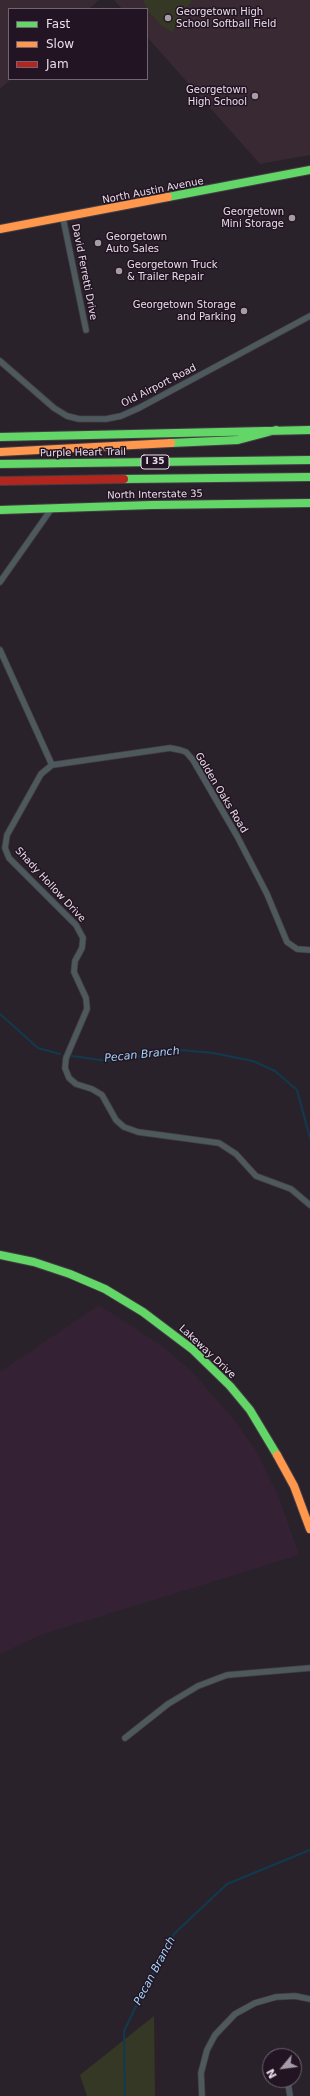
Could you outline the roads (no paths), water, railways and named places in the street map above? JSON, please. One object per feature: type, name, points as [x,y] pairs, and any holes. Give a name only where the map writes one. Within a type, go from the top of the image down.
[{"type":"main road","name":"North Austin Avenue","points":[[0,229],[310,170]]},
{"type":"main road","points":[[0,452],[238,440],[276,430]]},
{"type":"main road","points":[[0,437],[310,430]]},
{"type":"main road","name":"Purple Heart Trail","points":[[0,464],[310,460]]},
{"type":"main road","name":"I 35","points":[[0,481],[310,477]]},
{"type":"main road","name":"North Interstate 35","points":[[0,510],[310,503]]},
{"type":"main road","name":"Lakeway Drive","points":[[0,1255],[34,1262],[70,1274],[105,1290],[143,1312],[192,1349],[230,1386],[250,1410],[270,1440],[294,1486],[310,1529]]},
{"type":"street","name":"David Ferretti Drive","points":[[64,218],[86,330]]},
{"type":"street","name":"Old Airport Road","points":[[0,361],[54,408],[67,416],[79,419],[106,419],[121,416],[139,408],[310,316]]},
{"type":"street","points":[[0,582],[52,508]]},
{"type":"street","points":[[0,650],[52,765]]},
{"type":"street","name":"Golden Oaks Road","points":[[52,765],[170,748],[186,752],[237,836],[267,894],[287,942],[298,949],[310,950]]},
{"type":"street","name":"Shady Hollow Drive","points":[[52,765],[41,774],[29,795],[7,835],[5,848],[14,864],[76,925],[82,933],[83,943],[75,962],[74,972],[85,995],[87,1009],[69,1047],[65,1064],[66,1074],[72,1081],[97,1091],[102,1095],[120,1125],[138,1132],[219,1143],[236,1154],[256,1176],[292,1189],[310,1205]]},
{"type":"street","points":[[125,1738],[168,1704],[198,1686],[226,1676],[310,1668]]},
{"type":"street","points":[[202,2096],[201,2073],[207,2050],[216,2035],[235,2014],[248,2006],[269,1998],[285,1996],[310,1999]]},
{"type":"waterway","name":"Pecan Branch","points":[[0,1014],[38,1048],[60,1054]]},
{"type":"waterway","name":"Pecan Branch","points":[[72,1056],[108,1061],[181,1050],[213,1053],[253,1061],[275,1071],[297,1090],[310,1138]]},
{"type":"waterway","name":"Pecan Branch","points":[[125,2096],[124,2031],[174,1934],[227,1884],[310,1850]]},
{"type":"place","name":"Georgetown High School Softball Field","points":[[168,18]]},
{"type":"place","name":"Georgetown High School","points":[[255,96]]},
{"type":"place","name":"Georgetown Mini Storage","points":[[292,218]]},
{"type":"place","name":"Georgetown Auto Sales","points":[[98,243]]},
{"type":"place","name":"Georgetown Truck & Trailer Repair","points":[[119,271]]},
{"type":"place","name":"Georgetown Storage and Parking","points":[[244,311]]}]
